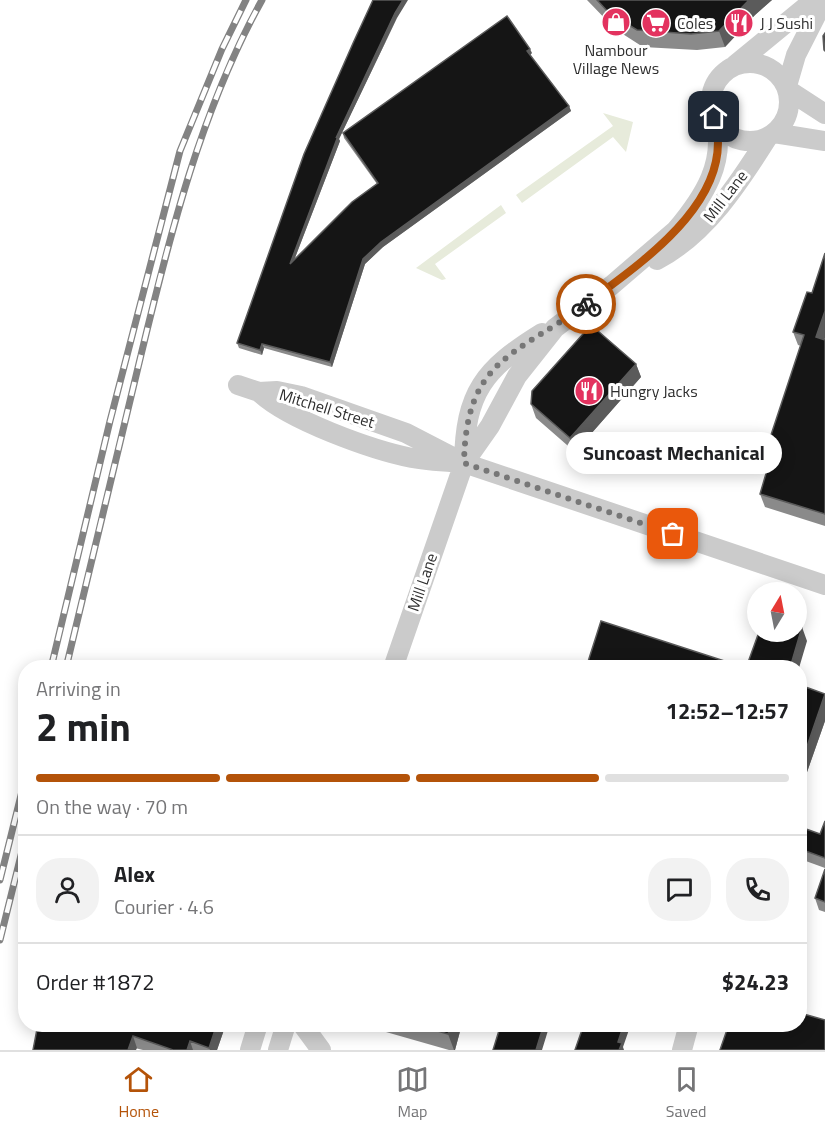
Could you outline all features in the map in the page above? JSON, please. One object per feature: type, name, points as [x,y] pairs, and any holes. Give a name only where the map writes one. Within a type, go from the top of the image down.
[{"type":"street","points":[[814,0],[720,76],[712,90],[711,104],[714,117],[725,131],[741,140],[759,140],[771,135],[788,114],[788,88],[796,55],[824,0]]},
{"type":"street","points":[[735,65],[750,62],[765,65],[778,74],[788,88],[825,114]]},
{"type":"street","name":"Mill Lane","points":[[396,660],[464,463],[490,426],[504,395],[548,336],[676,231],[698,202],[713,172],[719,149],[714,117]]},
{"type":"street","points":[[771,135],[825,141]]},
{"type":"street","name":"Mill Lane","points":[[612,285],[671,252],[698,229],[727,196],[771,135]]},
{"type":"street","name":"Mitchell Street","points":[[238,385],[259,392],[288,413],[364,443],[411,457],[464,463],[825,585]]},
{"type":"street","points":[[250,1050],[256,1032]]},
{"type":"street","points":[[278,1050],[284,1032]]},
{"type":"street","points":[[308,1032],[321,1050]]},
{"type":"street","points":[[682,1050],[687,1032]]},
{"type":"green space","points":[[603,113],[633,122],[626,152],[613,137],[522,203],[516,195],[613,126]]},
{"type":"green space","points":[[501,205],[506,213],[435,264],[446,279],[442,280],[416,268]]},
{"type":"building","points":[[373,0],[403,0],[336,138],[338,136],[290,264],[352,202],[378,183],[343,133],[507,16],[530,49],[527,51],[569,106],[381,242],[363,259],[330,362],[262,344],[260,350],[237,343],[304,154]]},
{"type":"building","points":[[597,0],[749,0],[719,31],[691,34],[637,30],[609,13]]},
{"type":"building","points":[[825,33],[825,51],[823,36]]},
{"type":"building","points":[[825,253],[825,311],[816,337],[825,340],[825,514],[760,494],[775,443],[769,441],[804,335],[793,332],[807,292],[812,293]]},
{"type":"building","name":"Hungry Jacks","points":[[591,325],[636,364],[570,438],[531,404],[532,391]]},
{"type":"building","points":[[601,621],[721,660],[589,660]]},
{"type":"building","points":[[755,642],[798,642],[792,660],[749,660]]},
{"type":"building","points":[[807,688],[825,694],[807,746]]},
{"type":"building","points":[[825,821],[825,858],[807,852],[807,829],[820,834]]},
{"type":"building","points":[[825,869],[825,902],[815,898]]},
{"type":"building","points":[[807,1015],[825,1020],[825,1050],[720,1050],[726,1032],[807,1032]]},
{"type":"building","points":[[36,1032],[214,1032],[209,1048],[190,1041],[187,1050],[173,1050],[133,1036],[128,1050],[33,1050]]},
{"type":"building","points":[[499,1032],[542,1032],[536,1050],[493,1050]]},
{"type":"building","points":[[581,1032],[621,1032],[618,1042],[622,1043],[619,1050],[575,1050]]},
{"type":"railway","points":[[53,660],[110,421],[180,151],[222,49],[246,0]]},
{"type":"railway","points":[[68,660],[176,219],[221,85],[262,0]]},
{"type":"railway","points":[[0,880],[18,807]]},
{"type":"railway","points":[[0,940],[18,867]]},
{"type":"way so far","points":[[586,304],[500,360],[490,372],[468,415],[464,439],[464,463],[673,534]]},
{"type":"place","name":"Nambour Village News","points":[[616,22]]},
{"type":"place","name":"Coles","points":[[656,23]]},
{"type":"place","name":"J J Sushi","points":[[739,23]]},
{"type":"place","name":"Hungry Jacks","points":[[589,391]]},
{"type":"place","name":"Suncoast Mechanical","points":[[673,534]]},
{"type":"route","points":[[586,304],[676,231],[691,213],[705,191],[719,149],[714,117]]}]
